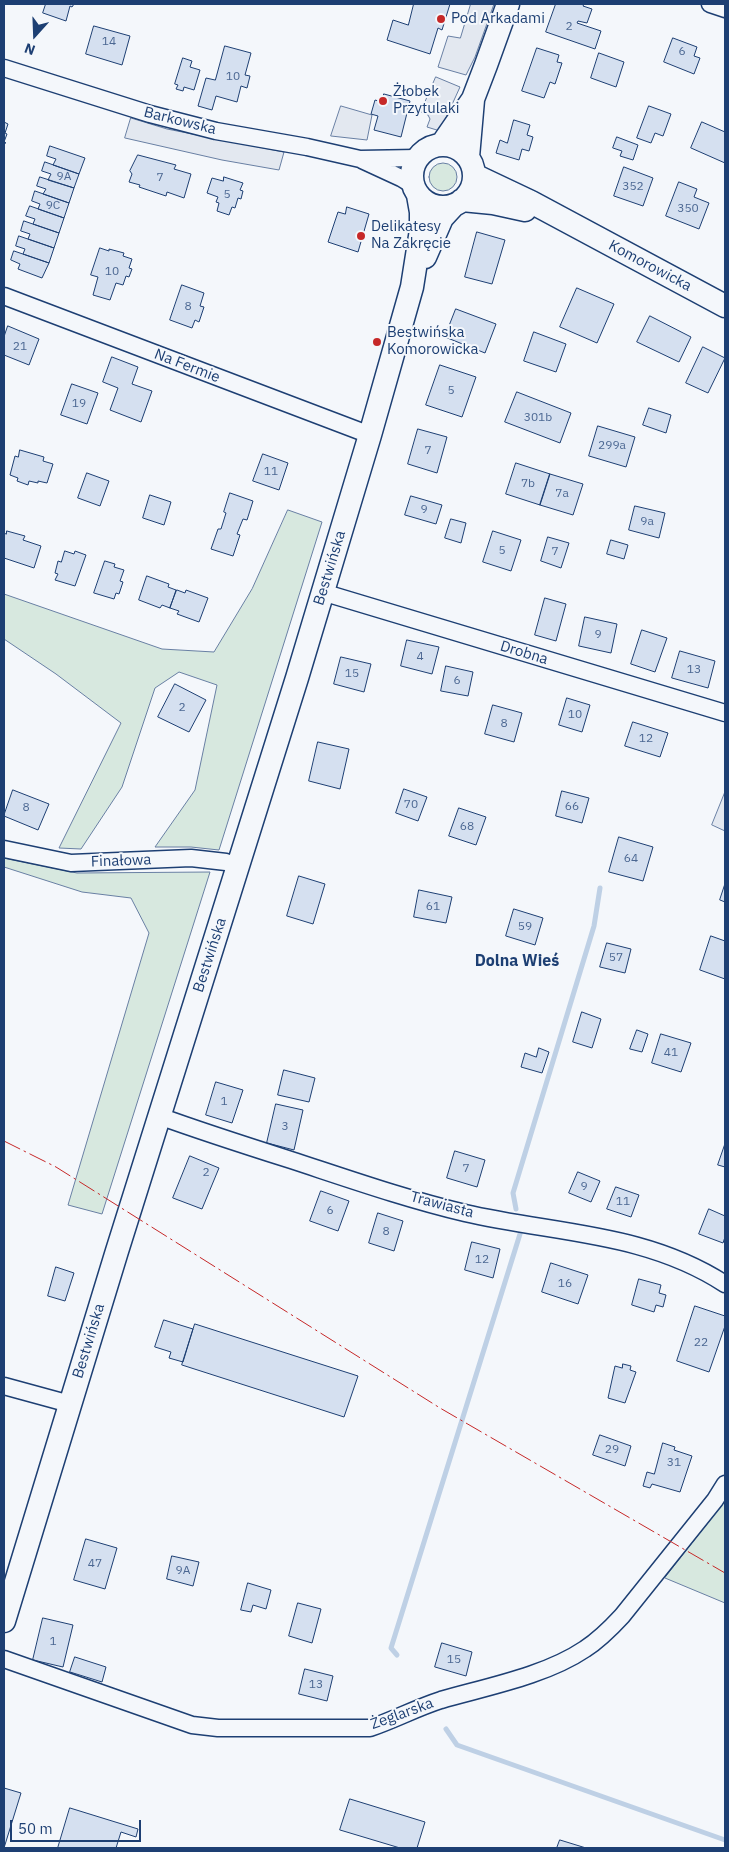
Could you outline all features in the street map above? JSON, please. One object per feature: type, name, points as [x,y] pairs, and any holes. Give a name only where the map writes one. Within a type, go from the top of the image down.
[{"type":"street","points":[[442,144],[473,99],[508,4]]},
{"type":"street","points":[[710,4],[725,9]]},
{"type":"street","name":"Barkowska","points":[[4,68],[150,114],[216,131],[360,158],[417,158]]},
{"type":"street","points":[[471,166],[461,150],[442,144],[433,146],[417,158],[413,167],[412,176],[416,190],[426,201],[434,206],[444,207],[458,203],[469,193],[473,184],[471,166],[473,99]]},
{"type":"street","name":"Barkowska","points":[[360,158],[401,178],[416,190]]},
{"type":"street","name":"Komorowicka","points":[[471,166],[574,226],[725,306]]},
{"type":"street","name":"Bestwińska","points":[[4,1621],[370,435],[412,287],[421,230],[421,212],[416,190]]},
{"type":"street","name":"Komorowicka","points":[[458,203],[493,203],[527,211],[574,226]]},
{"type":"street","name":"Bestwińska","points":[[412,287],[442,218],[458,203]]},
{"type":"street","name":"Na Fermie","points":[[4,296],[370,435]]},
{"type":"street","name":"Drobna","points":[[322,592],[725,713]]},
{"type":"street","name":"Finałowa","points":[[4,849],[71,863],[191,858],[226,862],[238,866]]},
{"type":"street","name":"Trawiasta","points":[[159,1116],[354,1181],[465,1213],[509,1222],[565,1229],[669,1255],[703,1270],[725,1284]]},
{"type":"street","points":[[4,1386],[70,1404]]},
{"type":"street","name":"Żeglarska","points":[[4,1659],[192,1725],[218,1728],[370,1728],[408,1711],[440,1700],[533,1673],[584,1650],[606,1633],[622,1616],[715,1500],[725,1484]]},
{"type":"shaded area","points":[[471,4],[494,4],[475,57],[466,75],[438,67],[448,36],[460,38]]},
{"type":"shaded area","points":[[436,77],[460,87],[440,131],[427,127],[430,119],[428,115],[421,112]]},
{"type":"shaded area","points":[[341,106],[372,115],[367,140],[331,136]]},
{"type":"shaded area","points":[[131,118],[167,129],[284,152],[279,170],[222,160],[125,138]]},
{"type":"shaded area","points":[[443,163],[453,167],[457,177],[453,187],[443,191],[433,187],[429,177],[433,167]]},
{"type":"shaded area","points":[[288,510],[322,522],[219,850],[191,847],[155,847],[195,790],[217,685],[179,672],[155,688],[122,787],[81,849],[59,848],[121,723],[56,674],[4,639],[4,594],[162,649],[214,652],[252,589]]},
{"type":"shaded area","points":[[725,792],[725,831],[712,825]]},
{"type":"shaded area","points":[[4,858],[77,873],[210,872],[102,1214],[68,1205],[149,933],[131,898],[82,892],[4,867]]},
{"type":"shaded area","points":[[725,1501],[725,1603],[665,1578]]},
{"type":"building","points":[[46,4],[74,4],[72,7],[70,6],[66,21],[43,13]]},
{"type":"building","points":[[414,4],[450,4],[442,30],[438,28],[430,54],[387,40],[393,20],[408,25]]},
{"type":"building","points":[[556,4],[584,4],[583,6],[592,9],[587,23],[578,21],[577,23],[601,31],[595,49],[546,32]]},
{"type":"building","points":[[94,26],[130,36],[122,65],[86,54]]},
{"type":"building","points":[[673,38],[697,47],[694,56],[700,58],[694,74],[664,62]]},
{"type":"building","points":[[225,46],[251,53],[245,75],[250,76],[247,88],[241,86],[237,102],[216,96],[212,110],[198,106],[206,78],[215,80]]},
{"type":"building","points":[[537,48],[559,55],[557,62],[562,63],[555,84],[550,82],[544,98],[522,91]]},
{"type":"building","points":[[599,53],[624,62],[616,87],[591,78]]},
{"type":"building","points":[[183,58],[192,61],[190,67],[200,70],[194,90],[184,87],[183,91],[176,89],[178,85],[175,84]]},
{"type":"building","points":[[384,94],[410,101],[401,137],[374,130],[378,116],[371,114],[375,100],[382,102]]},
{"type":"building","points":[[649,106],[671,114],[663,136],[655,133],[651,143],[637,138]]},
{"type":"building","points":[[514,120],[530,125],[527,135],[533,137],[529,151],[522,149],[519,160],[496,153],[500,140],[507,143]]},
{"type":"building","points":[[4,122],[8,124],[4,142]]},
{"type":"building","points":[[702,122],[725,132],[725,163],[691,148]]},
{"type":"building","points":[[617,137],[638,145],[633,160],[620,156],[622,151],[613,148]]},
{"type":"building","points":[[50,146],[85,158],[79,174],[53,165],[56,159],[47,156]]},
{"type":"building","points":[[138,155],[176,165],[174,169],[191,174],[184,198],[167,192],[166,196],[129,182],[132,174],[130,171]]},
{"type":"building","points":[[45,162],[79,174],[74,188],[48,180],[51,174],[42,171]]},
{"type":"building","points":[[624,167],[653,178],[643,206],[614,196]]},
{"type":"building","points":[[40,177],[74,188],[69,203],[43,194],[46,189],[37,186]]},
{"type":"building","points":[[224,177],[243,183],[240,190],[243,191],[241,199],[238,198],[235,208],[232,207],[229,215],[217,211],[219,203],[216,202],[218,197],[207,193],[212,178],[223,181]]},
{"type":"building","points":[[679,182],[697,189],[694,197],[709,203],[699,229],[666,216]]},
{"type":"building","points":[[35,191],[69,203],[64,218],[38,209],[40,204],[32,201]]},
{"type":"building","points":[[30,206],[64,218],[59,233],[33,224],[35,219],[26,216]]},
{"type":"building","points":[[347,207],[369,214],[358,252],[328,242],[338,212],[345,214]]},
{"type":"building","points":[[24,221],[59,233],[54,248],[28,239],[30,234],[21,231]]},
{"type":"building","points":[[477,232],[505,240],[492,284],[465,277]]},
{"type":"building","points":[[19,236],[54,248],[49,263],[23,254],[25,249],[16,246]]},
{"type":"building","points":[[100,248],[124,253],[123,256],[132,259],[129,268],[132,269],[129,277],[126,276],[123,285],[116,283],[110,300],[93,295],[98,277],[91,275]]},
{"type":"building","points":[[14,251],[49,263],[42,278],[18,269],[20,264],[11,260]]},
{"type":"building","points":[[182,285],[204,293],[200,306],[204,307],[199,322],[195,320],[192,328],[170,320]]},
{"type":"building","points":[[577,288],[614,304],[597,343],[560,327]]},
{"type":"building","points":[[456,309],[496,324],[485,353],[445,337]]},
{"type":"building","points":[[650,316],[691,337],[679,362],[637,342]]},
{"type":"building","points":[[8,326],[39,339],[29,365],[4,355],[4,337]]},
{"type":"building","points":[[534,332],[566,344],[556,372],[524,361]]},
{"type":"building","points":[[703,347],[725,358],[708,393],[686,383]]},
{"type":"building","points":[[112,357],[138,367],[132,384],[152,391],[141,422],[110,410],[118,388],[103,382]]},
{"type":"building","points":[[440,365],[476,377],[462,417],[426,405]]},
{"type":"building","points":[[72,384],[98,393],[87,424],[61,415]]},
{"type":"building","points":[[517,392],[571,413],[560,443],[505,422]]},
{"type":"building","points":[[649,408],[671,415],[666,433],[643,425]]},
{"type":"building","points":[[598,426],[635,437],[626,467],[589,456]]},
{"type":"building","points":[[418,429],[447,437],[437,473],[408,464]]},
{"type":"building","points":[[20,450],[44,457],[43,461],[53,464],[47,483],[29,481],[28,485],[17,481],[18,478],[10,475],[15,456],[18,457]]},
{"type":"building","points":[[263,454],[288,463],[279,490],[253,481]]},
{"type":"building","points":[[516,463],[550,474],[540,505],[506,494]]},
{"type":"building","points":[[87,473],[109,481],[100,506],[78,498]]},
{"type":"building","points":[[550,474],[583,484],[573,515],[540,505]]},
{"type":"building","points":[[230,493],[253,501],[247,520],[243,519],[237,534],[240,535],[233,556],[211,549],[218,529],[221,529]]},
{"type":"building","points":[[150,495],[171,502],[164,525],[143,518]]},
{"type":"building","points":[[411,496],[442,505],[436,524],[405,515]]},
{"type":"building","points":[[635,506],[665,513],[659,538],[629,530]]},
{"type":"building","points":[[451,519],[466,523],[461,543],[445,538]]},
{"type":"building","points":[[7,531],[25,536],[23,540],[41,546],[34,568],[4,558],[4,533],[6,534]]},
{"type":"building","points":[[493,531],[521,540],[511,571],[483,562]]},
{"type":"building","points":[[548,537],[569,543],[561,568],[541,561]]},
{"type":"building","points":[[611,540],[628,545],[624,559],[607,554]]},
{"type":"building","points":[[65,551],[74,554],[75,551],[86,555],[75,586],[55,580],[58,574],[55,573],[58,561],[61,562]]},
{"type":"building","points":[[105,561],[115,564],[114,567],[124,570],[120,581],[123,582],[119,594],[116,593],[114,599],[94,593]]},
{"type":"building","points":[[147,576],[169,584],[168,587],[176,590],[170,608],[162,605],[160,608],[139,600]]},
{"type":"building","points":[[177,590],[185,593],[186,590],[208,598],[199,622],[177,614],[179,611],[170,608]]},
{"type":"building","points":[[545,598],[566,604],[556,641],[535,635]]},
{"type":"building","points":[[585,617],[617,624],[611,653],[579,646]]},
{"type":"building","points":[[642,630],[667,638],[655,672],[631,664]]},
{"type":"building","points":[[407,640],[439,647],[432,674],[401,666]]},
{"type":"building","points":[[680,651],[715,661],[708,688],[672,678]]},
{"type":"building","points":[[341,657],[371,664],[364,692],[334,684]]},
{"type":"building","points":[[446,666],[473,672],[468,696],[441,691]]},
{"type":"building","points":[[175,684],[206,700],[189,732],[158,717]]},
{"type":"building","points":[[567,698],[590,705],[582,732],[559,725]]},
{"type":"building","points":[[493,705],[522,713],[514,742],[485,734]]},
{"type":"building","points":[[633,722],[668,733],[660,757],[625,746]]},
{"type":"building","points":[[318,742],[349,749],[340,789],[309,781]]},
{"type":"building","points":[[404,789],[427,797],[418,821],[396,813]]},
{"type":"building","points":[[13,790],[49,804],[38,830],[4,816]]},
{"type":"building","points":[[562,791],[589,798],[582,823],[556,816]]},
{"type":"building","points":[[459,808],[486,817],[476,845],[449,836]]},
{"type":"building","points":[[619,837],[653,847],[643,881],[609,872]]},
{"type":"building","points":[[299,876],[325,884],[313,924],[287,916]]},
{"type":"building","points":[[725,884],[725,902],[720,900]]},
{"type":"building","points":[[419,890],[452,897],[446,923],[414,917]]},
{"type":"building","points":[[514,909],[543,918],[535,945],[506,936]]},
{"type":"building","points":[[711,936],[725,941],[725,979],[700,970]]},
{"type":"building","points":[[607,943],[631,949],[625,973],[600,967]]},
{"type":"building","points":[[582,1012],[601,1019],[592,1048],[573,1042]]},
{"type":"building","points":[[637,1030],[648,1034],[642,1052],[630,1049]]},
{"type":"building","points":[[661,1034],[691,1043],[681,1072],[652,1063]]},
{"type":"building","points":[[539,1048],[549,1052],[542,1073],[521,1067],[525,1053],[536,1057]]},
{"type":"building","points":[[284,1070],[315,1078],[309,1102],[278,1095]]},
{"type":"building","points":[[216,1082],[243,1090],[232,1123],[206,1115]]},
{"type":"building","points":[[276,1104],[303,1110],[294,1150],[267,1143]]},
{"type":"building","points":[[725,1144],[725,1167],[718,1165]]},
{"type":"building","points":[[455,1151],[485,1160],[477,1187],[447,1178]]},
{"type":"building","points":[[190,1156],[219,1168],[202,1209],[173,1198]]},
{"type":"building","points":[[578,1172],[600,1181],[591,1202],[569,1193]]},
{"type":"building","points":[[616,1187],[639,1195],[631,1217],[607,1209]]},
{"type":"building","points":[[321,1191],[349,1201],[338,1231],[310,1221]]},
{"type":"building","points":[[709,1209],[725,1216],[725,1237],[723,1243],[699,1234]]},
{"type":"building","points":[[378,1213],[403,1221],[394,1251],[369,1243]]},
{"type":"building","points":[[472,1242],[500,1249],[493,1278],[465,1270]]},
{"type":"building","points":[[551,1263],[588,1275],[578,1304],[542,1292]]},
{"type":"building","points":[[56,1267],[74,1273],[65,1301],[48,1296]]},
{"type":"building","points":[[639,1279],[661,1285],[659,1293],[666,1295],[663,1307],[656,1305],[654,1312],[632,1305]]},
{"type":"building","points":[[695,1306],[725,1316],[725,1326],[709,1372],[677,1361]]},
{"type":"building","points":[[164,1320],[193,1329],[183,1362],[169,1358],[171,1352],[155,1347]]},
{"type":"building","points":[[195,1324],[358,1376],[344,1417],[182,1365]]},
{"type":"building","points":[[623,1364],[631,1366],[630,1370],[636,1372],[625,1403],[608,1398],[615,1366],[622,1368]]},
{"type":"building","points":[[600,1435],[631,1446],[625,1466],[593,1455]]},
{"type":"building","points":[[663,1443],[675,1447],[674,1450],[692,1456],[680,1492],[652,1484],[650,1488],[643,1486],[647,1472],[654,1474]]},
{"type":"building","points":[[86,1539],[117,1548],[105,1589],[74,1580]]},
{"type":"building","points":[[172,1556],[199,1562],[193,1586],[167,1579]]},
{"type":"building","points":[[248,1583],[271,1590],[266,1609],[253,1605],[251,1612],[241,1610]]},
{"type":"building","points":[[298,1603],[321,1609],[312,1643],[289,1636]]},
{"type":"building","points":[[43,1618],[73,1625],[63,1667],[33,1660]]},
{"type":"building","points":[[442,1643],[472,1652],[466,1676],[435,1667]]},
{"type":"building","points":[[75,1657],[106,1667],[102,1682],[70,1672]]},
{"type":"building","points":[[305,1669],[333,1676],[327,1701],[299,1694]]},
{"type":"building","points":[[4,1788],[21,1793],[4,1848]]},
{"type":"building","points":[[350,1799],[425,1822],[417,1848],[400,1848],[340,1830]]},
{"type":"building","points":[[70,1808],[138,1829],[136,1837],[121,1832],[116,1848],[58,1848]]},
{"type":"building","points":[[560,1840],[586,1848],[557,1848]]},
{"type":"waterway","points":[[516,1209],[513,1193],[594,926],[600,888]]},
{"type":"waterway","points":[[397,1655],[391,1648],[520,1234]]},
{"type":"waterway","points":[[446,1729],[457,1745],[725,1840]]},
{"type":"power","points":[[4,1141],[56,1167],[440,1408],[725,1573]]},
{"type":"place","name":"Pod Arkadami","points":[[441,19]]},
{"type":"place","name":"Żłobek Przytulaki","points":[[383,101]]},
{"type":"place","name":"Delikatesy Na Zakręcie","points":[[361,236]]},
{"type":"place","name":"Bestwińska Komorowicka","points":[[377,342]]},
{"type":"district","name":"Dolna Wieś","points":[[517,961]]}]
